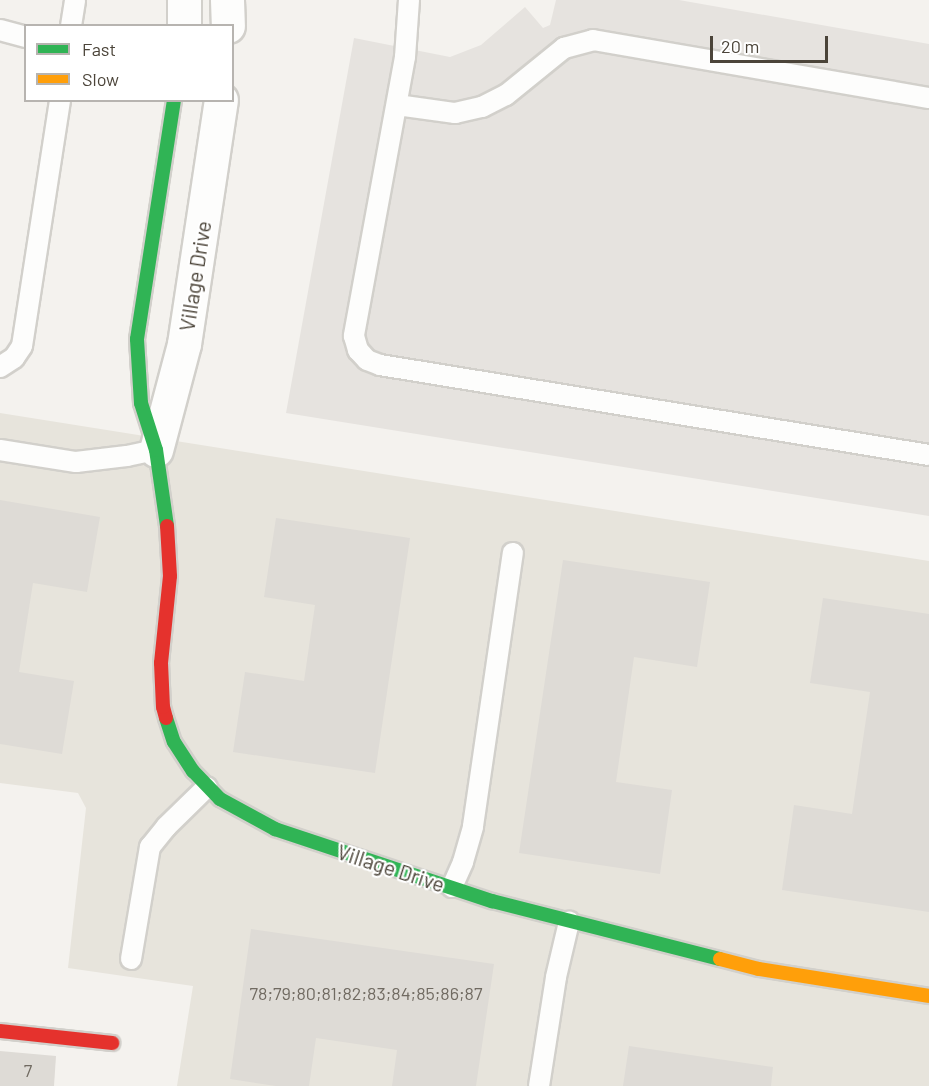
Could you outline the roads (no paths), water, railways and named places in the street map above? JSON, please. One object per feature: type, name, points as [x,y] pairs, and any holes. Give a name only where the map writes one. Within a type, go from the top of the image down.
[{"type":"street","points":[[184,0],[184,24]]},
{"type":"street","points":[[227,0],[228,24]]},
{"type":"street","name":"Village Drive","points":[[174,102],[137,339],[141,403],[156,450],[170,550],[170,576],[161,663],[163,707],[174,742],[207,787],[236,809],[286,834],[569,922],[759,969],[929,996]]},
{"type":"street","name":"Village Drive","points":[[156,450],[184,344],[221,102]]},
{"type":"street","points":[[0,1031],[112,1043]]},
{"type":"lane","points":[[71,24],[75,0]]},
{"type":"lane","points":[[409,0],[408,39],[354,336],[358,350],[367,360],[380,365],[929,455]]},
{"type":"lane","points":[[0,30],[24,37]]},
{"type":"lane","points":[[397,105],[455,113],[482,107],[506,95],[564,48],[593,40],[929,98]]},
{"type":"lane","points":[[0,367],[14,358],[22,346],[60,102]]},
{"type":"lane","points":[[0,450],[76,462],[118,458],[156,450]]},
{"type":"lane","points":[[452,887],[466,853],[472,826],[513,553]]},
{"type":"lane","points":[[131,959],[150,847],[166,827],[207,787]]},
{"type":"lane","points":[[538,1086],[556,977],[569,922]]}]
